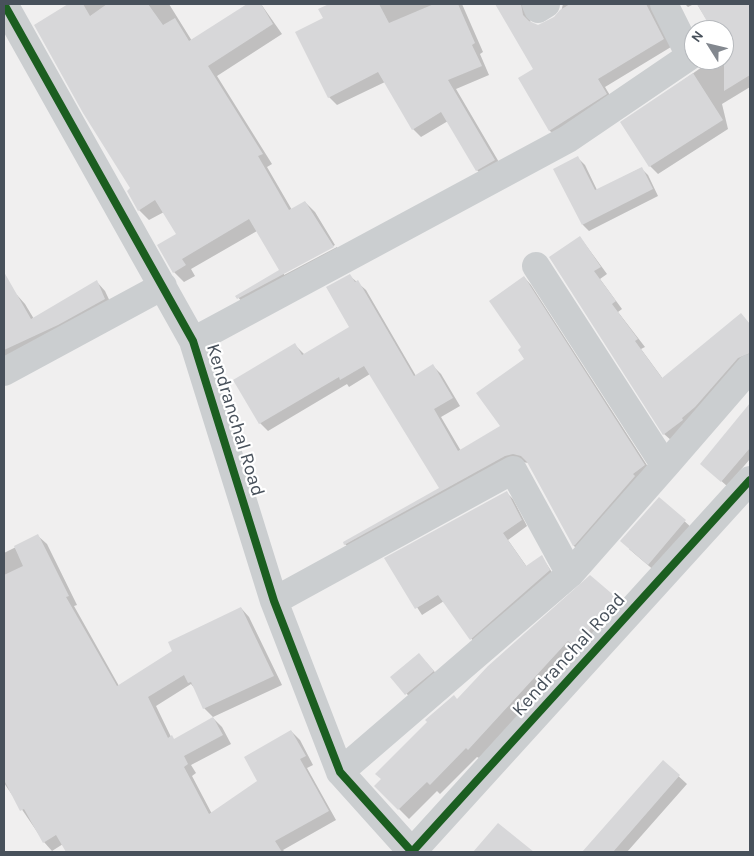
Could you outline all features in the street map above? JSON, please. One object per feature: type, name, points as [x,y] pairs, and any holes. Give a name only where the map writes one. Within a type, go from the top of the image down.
[{"type":"street","name":"Kendranchal Road","points":[[4,4],[193,341],[274,601],[340,772],[412,852],[750,480]]},
{"type":"street","points":[[536,4],[538,9],[546,4]]},
{"type":"street","points":[[193,341],[568,139],[690,56],[664,4]]},
{"type":"street","points":[[536,266],[665,466]]},
{"type":"street","points":[[4,372],[163,286]]},
{"type":"street","points":[[340,772],[570,574],[750,368]]},
{"type":"street","points":[[274,601],[513,470],[570,574]]},
{"type":"building","points":[[68,4],[83,4],[90,16],[107,4],[148,4],[163,25],[175,18],[189,41],[247,4],[261,4],[273,24],[208,66],[263,154],[258,156],[289,210],[305,201],[334,247],[237,299],[235,296],[279,270],[249,219],[182,259],[186,265],[173,273],[157,245],[176,234],[155,200],[138,211],[127,191],[130,188],[83,113],[34,25]]},
{"type":"building","points":[[329,4],[379,4],[389,23],[434,4],[458,4],[475,43],[472,45],[482,66],[448,80],[495,160],[476,171],[441,112],[412,130],[378,72],[328,98],[295,32],[323,18],[318,9]]},
{"type":"building","points":[[495,4],[521,4],[523,15],[529,21],[538,25],[554,17],[560,10],[570,4],[646,4],[664,39],[598,79],[607,94],[549,131],[518,78],[533,69]]},
{"type":"building","points":[[697,4],[750,4],[750,75],[724,91],[724,70],[734,70],[734,20],[706,20]]},
{"type":"building","points":[[693,73],[723,120],[649,167],[620,122]]},
{"type":"building","points":[[578,156],[595,190],[642,167],[653,189],[582,225],[553,169]]},
{"type":"building","points":[[580,236],[601,267],[594,271],[616,301],[612,304],[638,339],[635,341],[662,378],[741,313],[750,324],[750,353],[738,358],[695,407],[682,418],[683,420],[663,435],[549,257]]},
{"type":"building","points":[[4,272],[31,319],[97,280],[105,299],[58,325],[4,350]]},
{"type":"building","points":[[350,274],[355,282],[358,280],[414,376],[433,364],[453,398],[434,409],[458,451],[500,426],[476,393],[524,359],[518,350],[521,347],[489,301],[524,276],[645,465],[633,474],[635,476],[575,545],[573,546],[527,462],[521,456],[513,454],[505,456],[344,545],[343,542],[439,488],[364,366],[340,380],[339,377],[259,424],[233,380],[295,343],[302,355],[349,327],[326,287]]},
{"type":"building","points":[[750,403],[750,448],[721,482],[700,464]]},
{"type":"building","points":[[507,491],[522,520],[503,533],[526,566],[542,555],[550,570],[470,640],[438,595],[415,609],[384,558]]},
{"type":"building","points":[[659,497],[686,520],[648,565],[620,541]]},
{"type":"building","points":[[38,534],[69,596],[66,597],[117,686],[172,651],[168,642],[241,607],[274,676],[203,709],[191,682],[188,683],[184,675],[148,697],[168,738],[172,735],[174,739],[213,717],[223,735],[184,756],[188,764],[184,767],[209,814],[257,781],[244,757],[291,730],[306,756],[300,759],[329,811],[275,841],[282,852],[66,852],[56,835],[43,843],[24,809],[20,811],[4,780],[4,575],[23,566],[14,546]]},
{"type":"building","points":[[590,575],[617,598],[575,647],[568,641],[468,750],[466,748],[430,785],[427,782],[398,810],[374,786],[381,779],[375,774],[427,722],[425,720],[454,695],[457,699],[488,666]]},
{"type":"building","points":[[419,653],[434,671],[405,695],[390,677]]},
{"type":"building","points":[[663,760],[680,775],[613,852],[582,852]]},
{"type":"building","points":[[498,823],[534,852],[473,852]]},
{"type":"cycle path","points":[[4,4],[193,341],[274,601],[340,772],[412,852],[750,480]]}]
